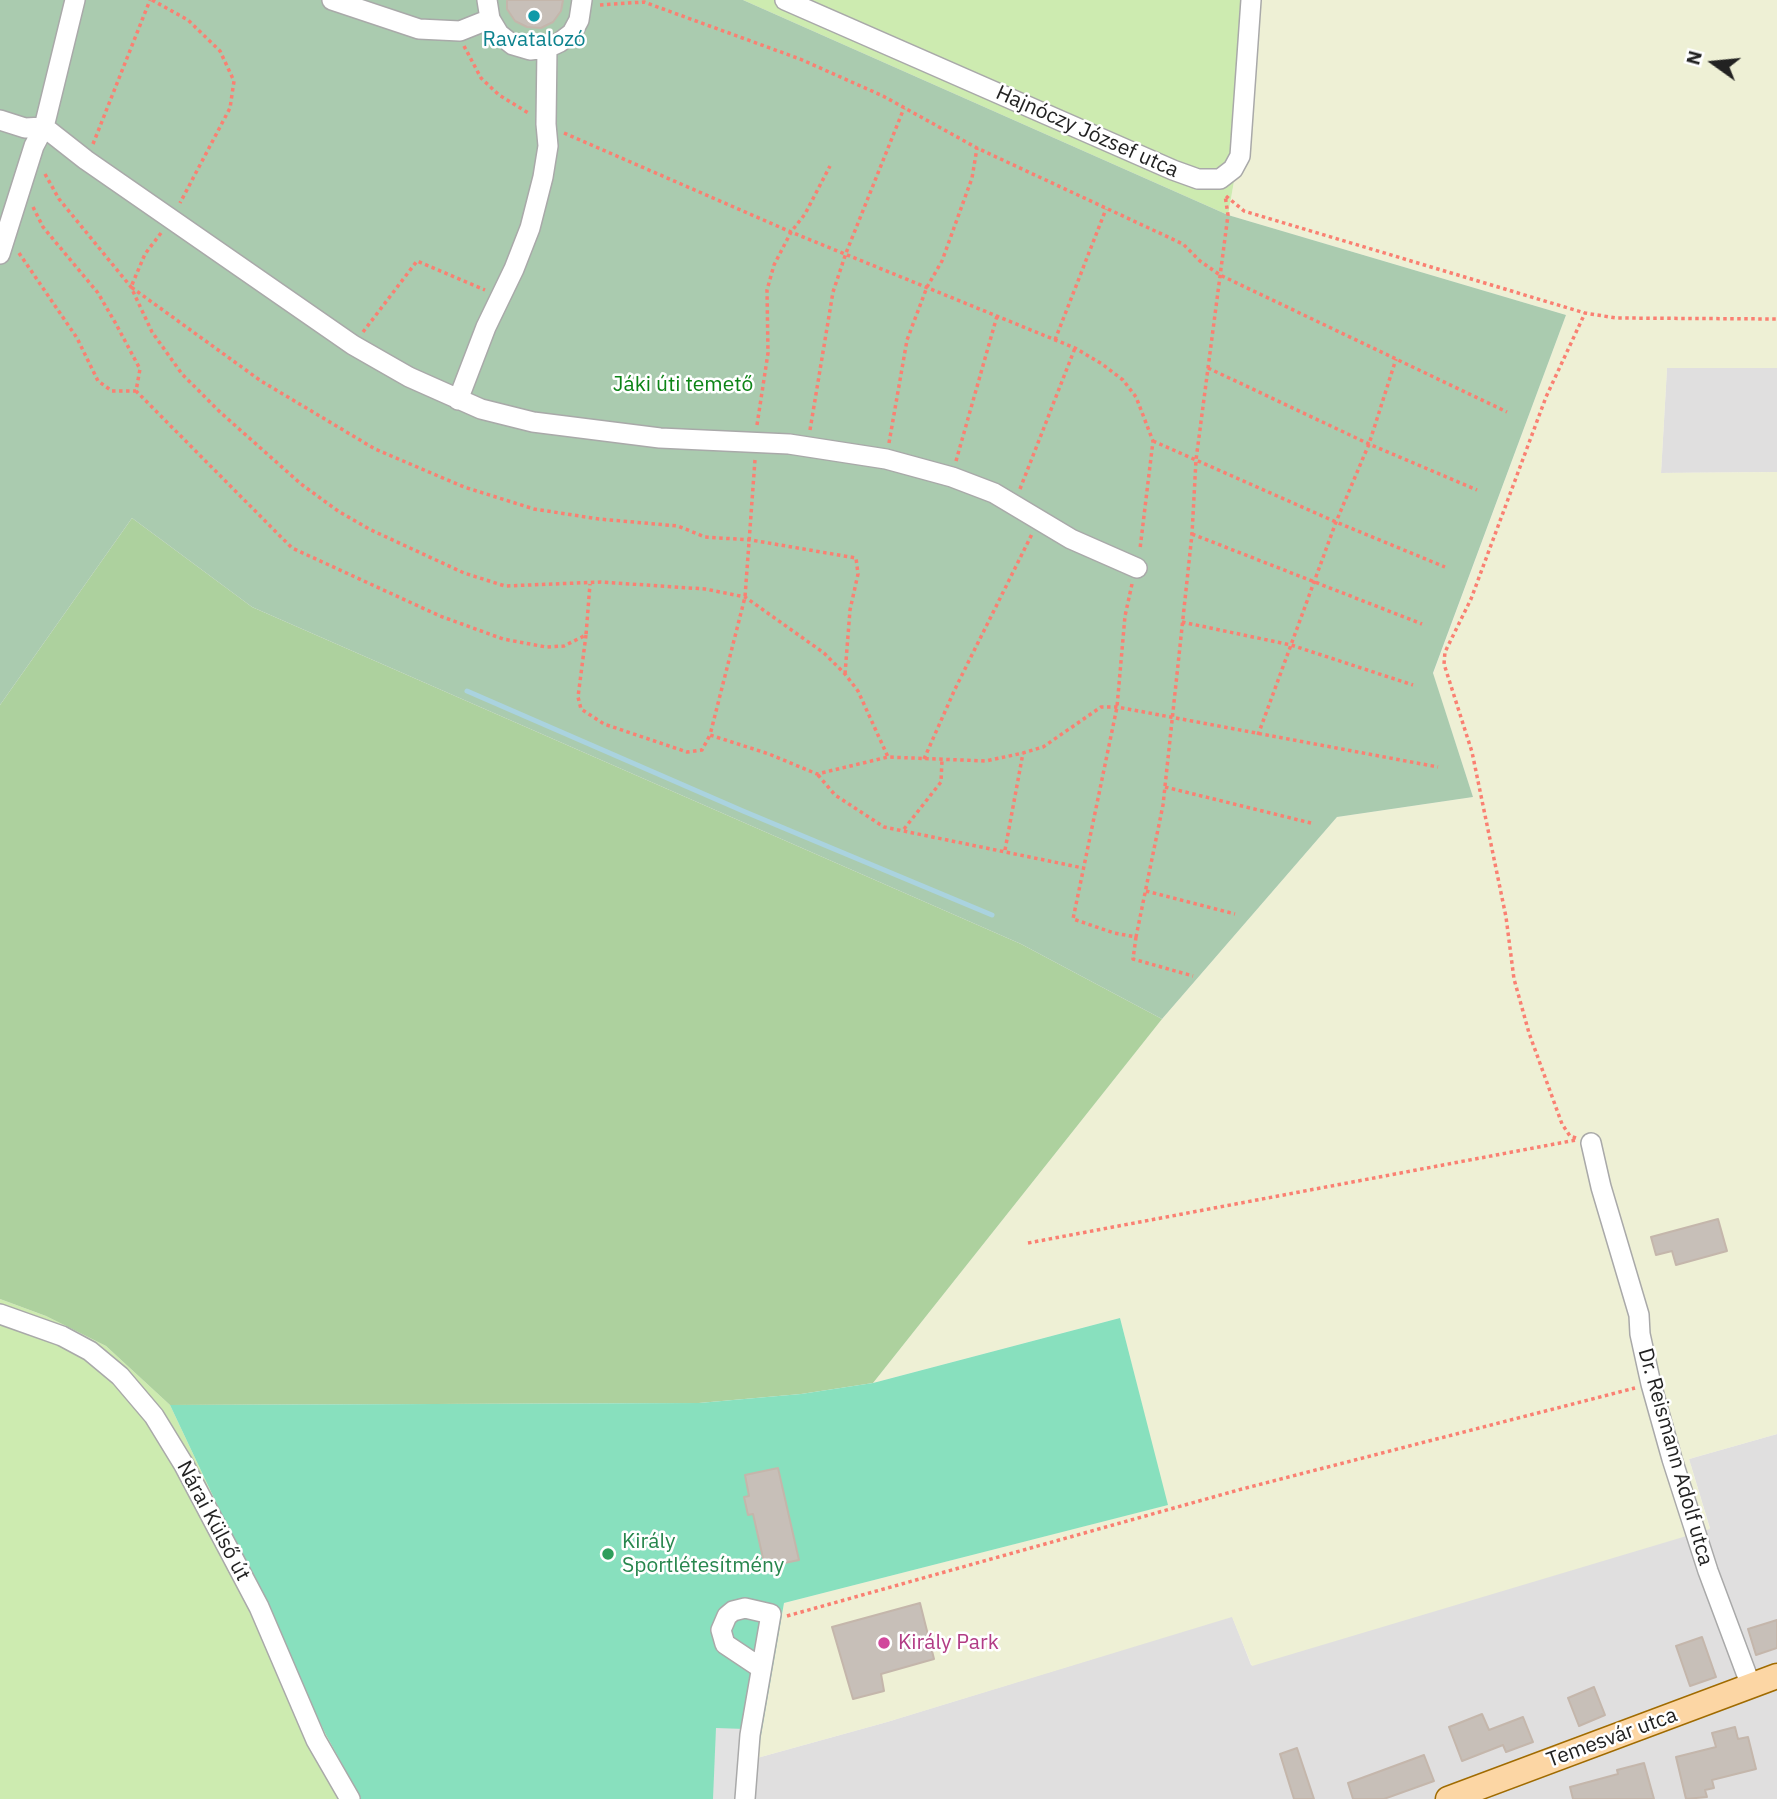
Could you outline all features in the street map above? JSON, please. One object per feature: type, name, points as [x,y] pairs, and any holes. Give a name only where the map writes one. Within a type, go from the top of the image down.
[{"type":"main road","name":"Temesvár utca","points":[[1448,1799],[1777,1676]]},
{"type":"street","points":[[0,254],[34,146],[44,127],[75,0]]},
{"type":"street","points":[[332,0],[419,29],[460,31],[489,10],[499,34],[513,45],[530,50],[547,48],[572,33],[579,20],[582,3]]},
{"type":"street","name":"Hajnóczy József utca","points":[[785,0],[1173,170],[1198,179],[1220,179],[1233,169],[1240,156],[1251,0]]},
{"type":"street","points":[[458,400],[530,228],[548,146],[545,124],[547,48]]},
{"type":"street","points":[[0,120],[25,128],[44,127],[86,160],[353,345],[409,377],[458,400],[481,409],[533,422],[586,431],[756,444],[789,444],[886,459],[952,477],[994,493],[1071,540],[1136,568]]},
{"type":"street","name":"Dr. Reismann Adolf utca","points":[[1591,1143],[1601,1187],[1639,1315],[1640,1334],[1651,1384],[1708,1571],[1751,1686]]},
{"type":"street","name":"Nárai Külső út","points":[[0,1314],[62,1336],[90,1351],[120,1376],[154,1416],[184,1465],[259,1607],[316,1740],[350,1799]]},
{"type":"street","points":[[745,1799],[750,1735],[770,1618],[751,1609],[738,1609],[727,1616],[721,1630],[722,1637],[730,1649],[761,1668]]},
{"type":"path","points":[[86,160],[151,0],[188,20],[220,51],[234,81],[230,108],[171,219],[145,254],[131,287]]},
{"type":"path","points":[[582,3],[644,2],[800,59],[904,108],[976,148],[1183,244],[1200,261],[1220,275],[1507,412]]},
{"type":"path","points":[[460,31],[465,51],[481,78],[499,95],[545,124],[791,232],[1075,348],[1123,380],[1136,397],[1153,441],[1145,520],[1125,616],[1117,706],[1073,919],[1114,933],[1136,937]]},
{"type":"path","points":[[807,447],[833,292],[904,108]]},
{"type":"path","points":[[34,146],[37,160],[59,199],[131,287],[152,332],[183,374],[220,412],[291,475],[338,512],[464,573],[505,586],[601,582],[705,589],[745,597],[824,653],[845,674],[858,691],[888,757]]},
{"type":"path","points":[[886,459],[907,340],[927,287],[942,261],[967,190],[976,148]]},
{"type":"path","points":[[590,584],[578,697],[581,709],[604,724],[687,752],[702,750],[710,734],[745,597],[756,444],[768,353],[767,290],[774,265],[830,166]]},
{"type":"path","points":[[22,184],[43,227],[98,293],[116,324],[140,369],[136,391]]},
{"type":"path","points":[[1225,195],[1244,211],[1585,313],[1616,318],[1777,319]]},
{"type":"path","points":[[1055,340],[1106,209]]},
{"type":"path","points":[[1193,976],[1133,959],[1165,787],[1192,534],[1196,460],[1228,215]]},
{"type":"path","points":[[6,234],[77,338],[98,381],[112,391],[136,391],[292,548],[440,616],[503,639],[546,647],[564,646],[586,635]]},
{"type":"path","points":[[353,345],[417,261],[500,296]]},
{"type":"path","points":[[131,287],[261,381],[376,449],[464,487],[534,509],[598,519],[678,526],[705,537],[751,540],[856,558],[858,574],[850,610],[845,674]]},
{"type":"path","points":[[1028,1243],[1579,1139],[1570,1136],[1562,1124],[1529,1033],[1514,979],[1506,917],[1472,752],[1444,664],[1446,652],[1471,599],[1546,397],[1585,313]]},
{"type":"path","points":[[952,477],[997,316]]},
{"type":"path","points":[[1014,505],[1075,348]]},
{"type":"path","points":[[1258,735],[1336,522],[1369,444],[1396,359]]},
{"type":"path","points":[[1208,368],[1369,444],[1477,490]]},
{"type":"path","points":[[1153,441],[1445,567]]},
{"type":"path","points":[[924,759],[955,688],[1039,520]]},
{"type":"path","points":[[1192,534],[1422,624]]},
{"type":"path","points":[[1181,622],[1291,645],[1413,685]]},
{"type":"path","points":[[817,774],[888,757],[986,761],[1023,753],[1043,747],[1101,707],[1117,706],[1258,735],[1438,767]]},
{"type":"path","points":[[710,734],[817,774],[835,795],[884,827],[1083,868]]},
{"type":"path","points":[[1005,850],[1023,753]]},
{"type":"path","points":[[903,829],[941,782],[942,760]]},
{"type":"path","points":[[1165,787],[1311,823]]},
{"type":"path","points":[[1146,891],[1235,914]]},
{"type":"path","points":[[770,1618],[1242,1489],[1651,1384]]},
{"type":"shaded area","points":[[1667,368],[1777,368],[1777,472],[1661,473]]},
{"type":"shaded area","points":[[1777,1434],[1777,1799],[755,1799],[757,1758],[887,1722],[1232,1616],[1251,1665],[1710,1528],[1689,1459]]},
{"type":"shaded area","points":[[716,1728],[745,1729],[742,1799],[713,1799]]},
{"type":"green space","name":"Jáki úti temető","points":[[0,0],[743,0],[1228,215],[1566,315],[1433,673],[1473,797],[1337,817],[1162,1019],[1021,944],[252,607],[132,518],[0,705]]},
{"type":"green space","points":[[743,0],[1251,0],[1242,136],[1228,215]]},
{"type":"green space","points":[[1251,0],[1777,0],[1777,368],[1667,368],[1661,473],[1777,472],[1777,1434],[1689,1459],[1710,1529],[1252,1666],[1232,1617],[887,1722],[757,1758],[784,1603],[1167,1505],[1120,1318],[873,1383],[1162,1019],[1337,817],[1473,797],[1433,674],[1566,315],[1228,215],[1242,136]]},
{"type":"green space","points":[[132,518],[252,607],[1021,944],[1162,1019],[873,1383],[801,1394],[699,1403],[170,1405],[106,1346],[46,1316],[0,1299],[0,705]]},
{"type":"green space","points":[[0,1299],[46,1316],[106,1346],[170,1405],[325,1733],[361,1799],[0,1799]]},
{"type":"green space","name":"Király Sportlétesítmény","points":[[1120,1318],[1168,1505],[784,1603],[757,1758],[755,1799],[361,1799],[325,1733],[170,1405],[699,1403],[801,1394],[873,1383]]},
{"type":"building","name":"Ravatalozó","points":[[507,0],[563,0],[561,11],[553,22],[541,28],[527,27],[515,21],[507,9]]},
{"type":"building","points":[[1718,1219],[1727,1251],[1676,1265],[1672,1251],[1656,1255],[1651,1237]]},
{"type":"building","points":[[778,1468],[799,1560],[765,1567],[753,1514],[748,1515],[744,1497],[749,1496],[745,1475]]},
{"type":"building","name":"Király Park","points":[[920,1603],[934,1659],[881,1674],[884,1691],[853,1699],[832,1627]]},
{"type":"building","points":[[1777,1620],[1777,1648],[1756,1655],[1748,1629]]},
{"type":"building","points":[[1702,1637],[1716,1677],[1690,1686],[1676,1646]]},
{"type":"building","points":[[1594,1687],[1605,1715],[1579,1726],[1568,1698]]},
{"type":"building","points":[[1482,1714],[1489,1730],[1523,1717],[1533,1742],[1506,1752],[1503,1745],[1462,1761],[1449,1727]]},
{"type":"building","points":[[1735,1727],[1738,1739],[1748,1737],[1756,1769],[1712,1780],[1714,1788],[1705,1790],[1707,1797],[1686,1799],[1676,1757],[1716,1747],[1712,1733]]},
{"type":"building","points":[[1297,1748],[1314,1799],[1294,1799],[1280,1754]]},
{"type":"building","points":[[1424,1755],[1434,1781],[1384,1799],[1353,1799],[1348,1783]]},
{"type":"building","points":[[1644,1763],[1654,1799],[1573,1799],[1570,1787],[1618,1774],[1617,1770]]},
{"type":"waterway","points":[[467,691],[992,915]]},
{"type":"place","name":"Ravatalozó","points":[[534,16]]},
{"type":"place","name":"Király Sportlétesítmény","points":[[608,1554]]},
{"type":"place","name":"Király Park","points":[[884,1643]]}]
